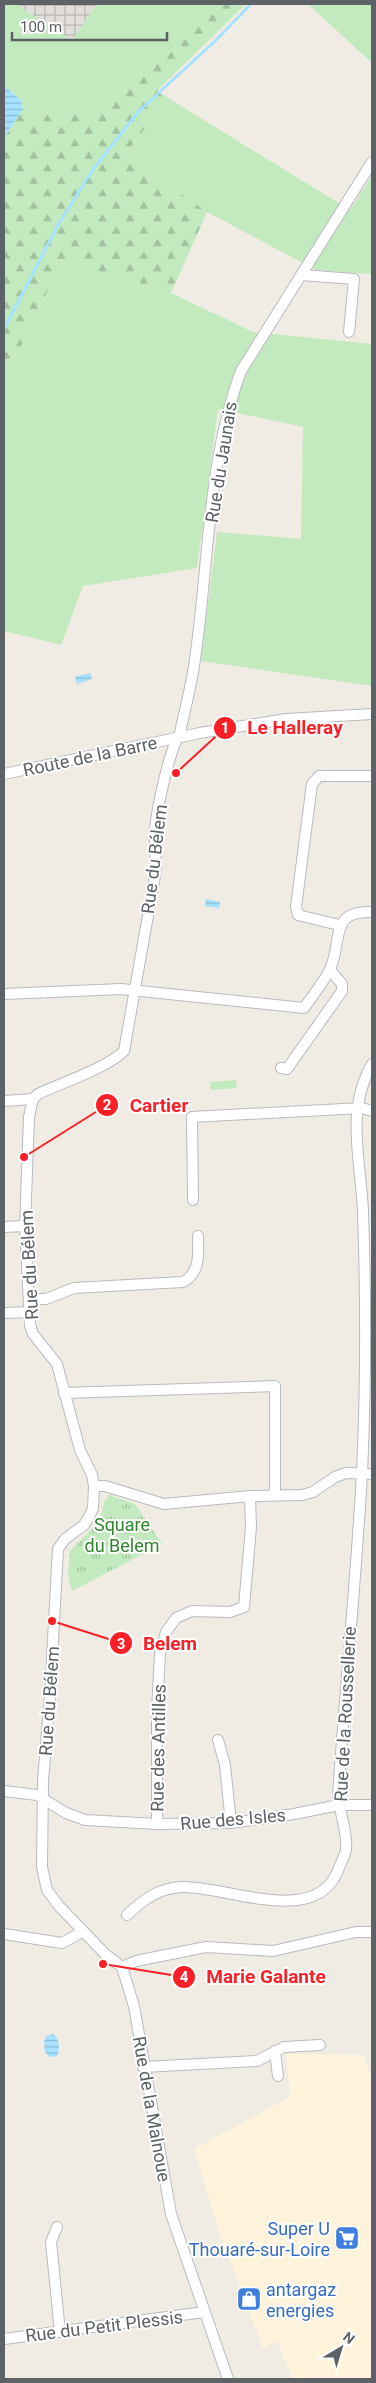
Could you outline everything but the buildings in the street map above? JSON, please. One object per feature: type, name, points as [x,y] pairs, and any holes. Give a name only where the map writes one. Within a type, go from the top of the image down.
[{"type":"street","name":"Rue du Jaunais","points":[[177,738],[195,660],[218,465],[228,406],[240,371],[372,162]]},
{"type":"street","points":[[301,275],[354,279],[348,332]]},
{"type":"street","name":"Route de la Barre","points":[[4,774],[177,738],[286,719],[372,714]]},
{"type":"street","name":"Rue du Bélem","points":[[82,1932],[46,1890],[42,1867],[42,1799],[58,1549],[65,1539],[84,1525],[89,1517],[94,1503],[94,1486],[92,1475],[80,1450],[54,1358],[33,1334],[25,1226],[29,1116],[33,1099],[38,1094],[118,1056],[124,1051],[155,876],[157,859],[155,832],[158,809],[177,738]]},
{"type":"street","points":[[339,925],[298,915],[296,907],[312,784],[319,776],[372,776]]},
{"type":"street","points":[[4,994],[134,990],[304,1008],[330,970],[339,925],[348,917],[357,913],[372,912]]},
{"type":"street","points":[[281,1068],[287,1069],[342,990],[342,984],[330,970]]},
{"type":"street","name":"Rue de la Roussellerie","points":[[127,1915],[144,1899],[158,1892],[183,1887],[277,1900],[297,1901],[313,1898],[323,1892],[336,1878],[346,1850],[338,1805],[367,1473],[369,1347],[368,1210],[356,1134],[357,1109],[364,1079],[372,1064]]},
{"type":"street","points":[[4,1101],[33,1099]]},
{"type":"street","points":[[193,1200],[192,1117],[357,1109],[372,1111]]},
{"type":"street","points":[[4,1227],[25,1226]]},
{"type":"street","points":[[30,1299],[46,1299],[74,1288],[183,1282],[192,1278],[196,1270],[198,1236]]},
{"type":"street","points":[[4,1313],[30,1312]]},
{"type":"street","points":[[64,1393],[275,1386],[275,1495]]},
{"type":"street","points":[[94,1486],[104,1486],[164,1504],[250,1496],[302,1495],[313,1492],[340,1475],[367,1473]]},
{"type":"street","name":"Rue des Antilles","points":[[158,1824],[160,1653],[166,1632],[176,1618],[192,1611],[230,1612],[244,1607],[251,1527],[250,1496]]},
{"type":"street","points":[[218,1740],[225,1765],[231,1822]]},
{"type":"street","name":"Rue des Isles","points":[[4,1791],[37,1795],[66,1813],[85,1820],[158,1824],[231,1822],[294,1814],[338,1805],[372,1805]]},
{"type":"street","points":[[4,1934],[62,1942],[82,1932],[122,1967],[136,1961],[206,1947],[274,1952],[356,1932],[372,1932]]},
{"type":"street","name":"Rue de la Malnoue","points":[[122,1967],[134,2006],[143,2067],[172,2214],[228,2379]]},
{"type":"street","points":[[143,2067],[257,2061],[284,2048],[320,2045]]},
{"type":"street","points":[[275,2051],[278,2076]]},
{"type":"street","points":[[57,2228],[51,2242],[60,2332]]},
{"type":"street","name":"Rue du Petit Plessis","points":[[4,2339],[204,2312]]},
{"type":"shaded area","points":[[16,4],[97,4],[72,40]]},
{"type":"shaded area","points":[[286,2054],[363,2055],[372,2079],[372,2379],[293,2379],[277,2341],[263,2348],[219,2231],[194,2149],[290,2097]]},
{"type":"green space","points":[[4,4],[16,4],[72,40],[97,4],[221,4],[152,69],[95,114],[52,116],[23,109],[21,100],[4,86]]},
{"type":"green space","points":[[221,4],[246,4],[157,91],[168,98],[126,154],[207,212],[171,293],[62,260],[18,353],[4,362],[4,138],[23,109],[52,116],[95,114],[152,69]]},
{"type":"green space","points":[[308,4],[372,4],[372,63]]},
{"type":"green space","points":[[168,98],[350,210],[372,176],[372,274],[316,270],[207,212],[126,154]]},
{"type":"green space","points":[[62,260],[171,293],[253,332],[372,344],[372,686],[201,661],[217,532],[301,539],[303,427],[218,409],[197,568],[83,586],[61,645],[4,631],[4,362],[18,353]]},
{"type":"green space","points":[[236,1080],[237,1088],[211,1090],[210,1082]]},
{"type":"green space","name":"Square du Belem","points":[[109,1495],[135,1504],[162,1544],[72,1591],[68,1574],[70,1551],[100,1520],[104,1502]]},
{"type":"water","points":[[4,86],[21,100],[23,109],[4,138]]},
{"type":"water","points":[[90,673],[92,679],[77,684],[75,677]]},
{"type":"water","points":[[206,899],[220,902],[219,908],[205,906]]},
{"type":"water","points":[[54,2034],[59,2050],[57,2056],[50,2057],[45,2052],[44,2041],[46,2036]]},
{"type":"waterway","points":[[4,329],[59,223],[94,168],[138,112],[216,40],[251,4]]},
{"type":"place","name":"Le Halleray","points":[[176,773]]},
{"type":"place","name":"Cartier","points":[[24,1157]]},
{"type":"place","name":"Belem","points":[[52,1621]]},
{"type":"place","name":"Marie Galante","points":[[103,1964]]},
{"type":"place","name":"Super U Thouaré-sur-Loire","points":[[347,2238]]},
{"type":"place","name":"antargaz energies","points":[[249,2299]]}]
